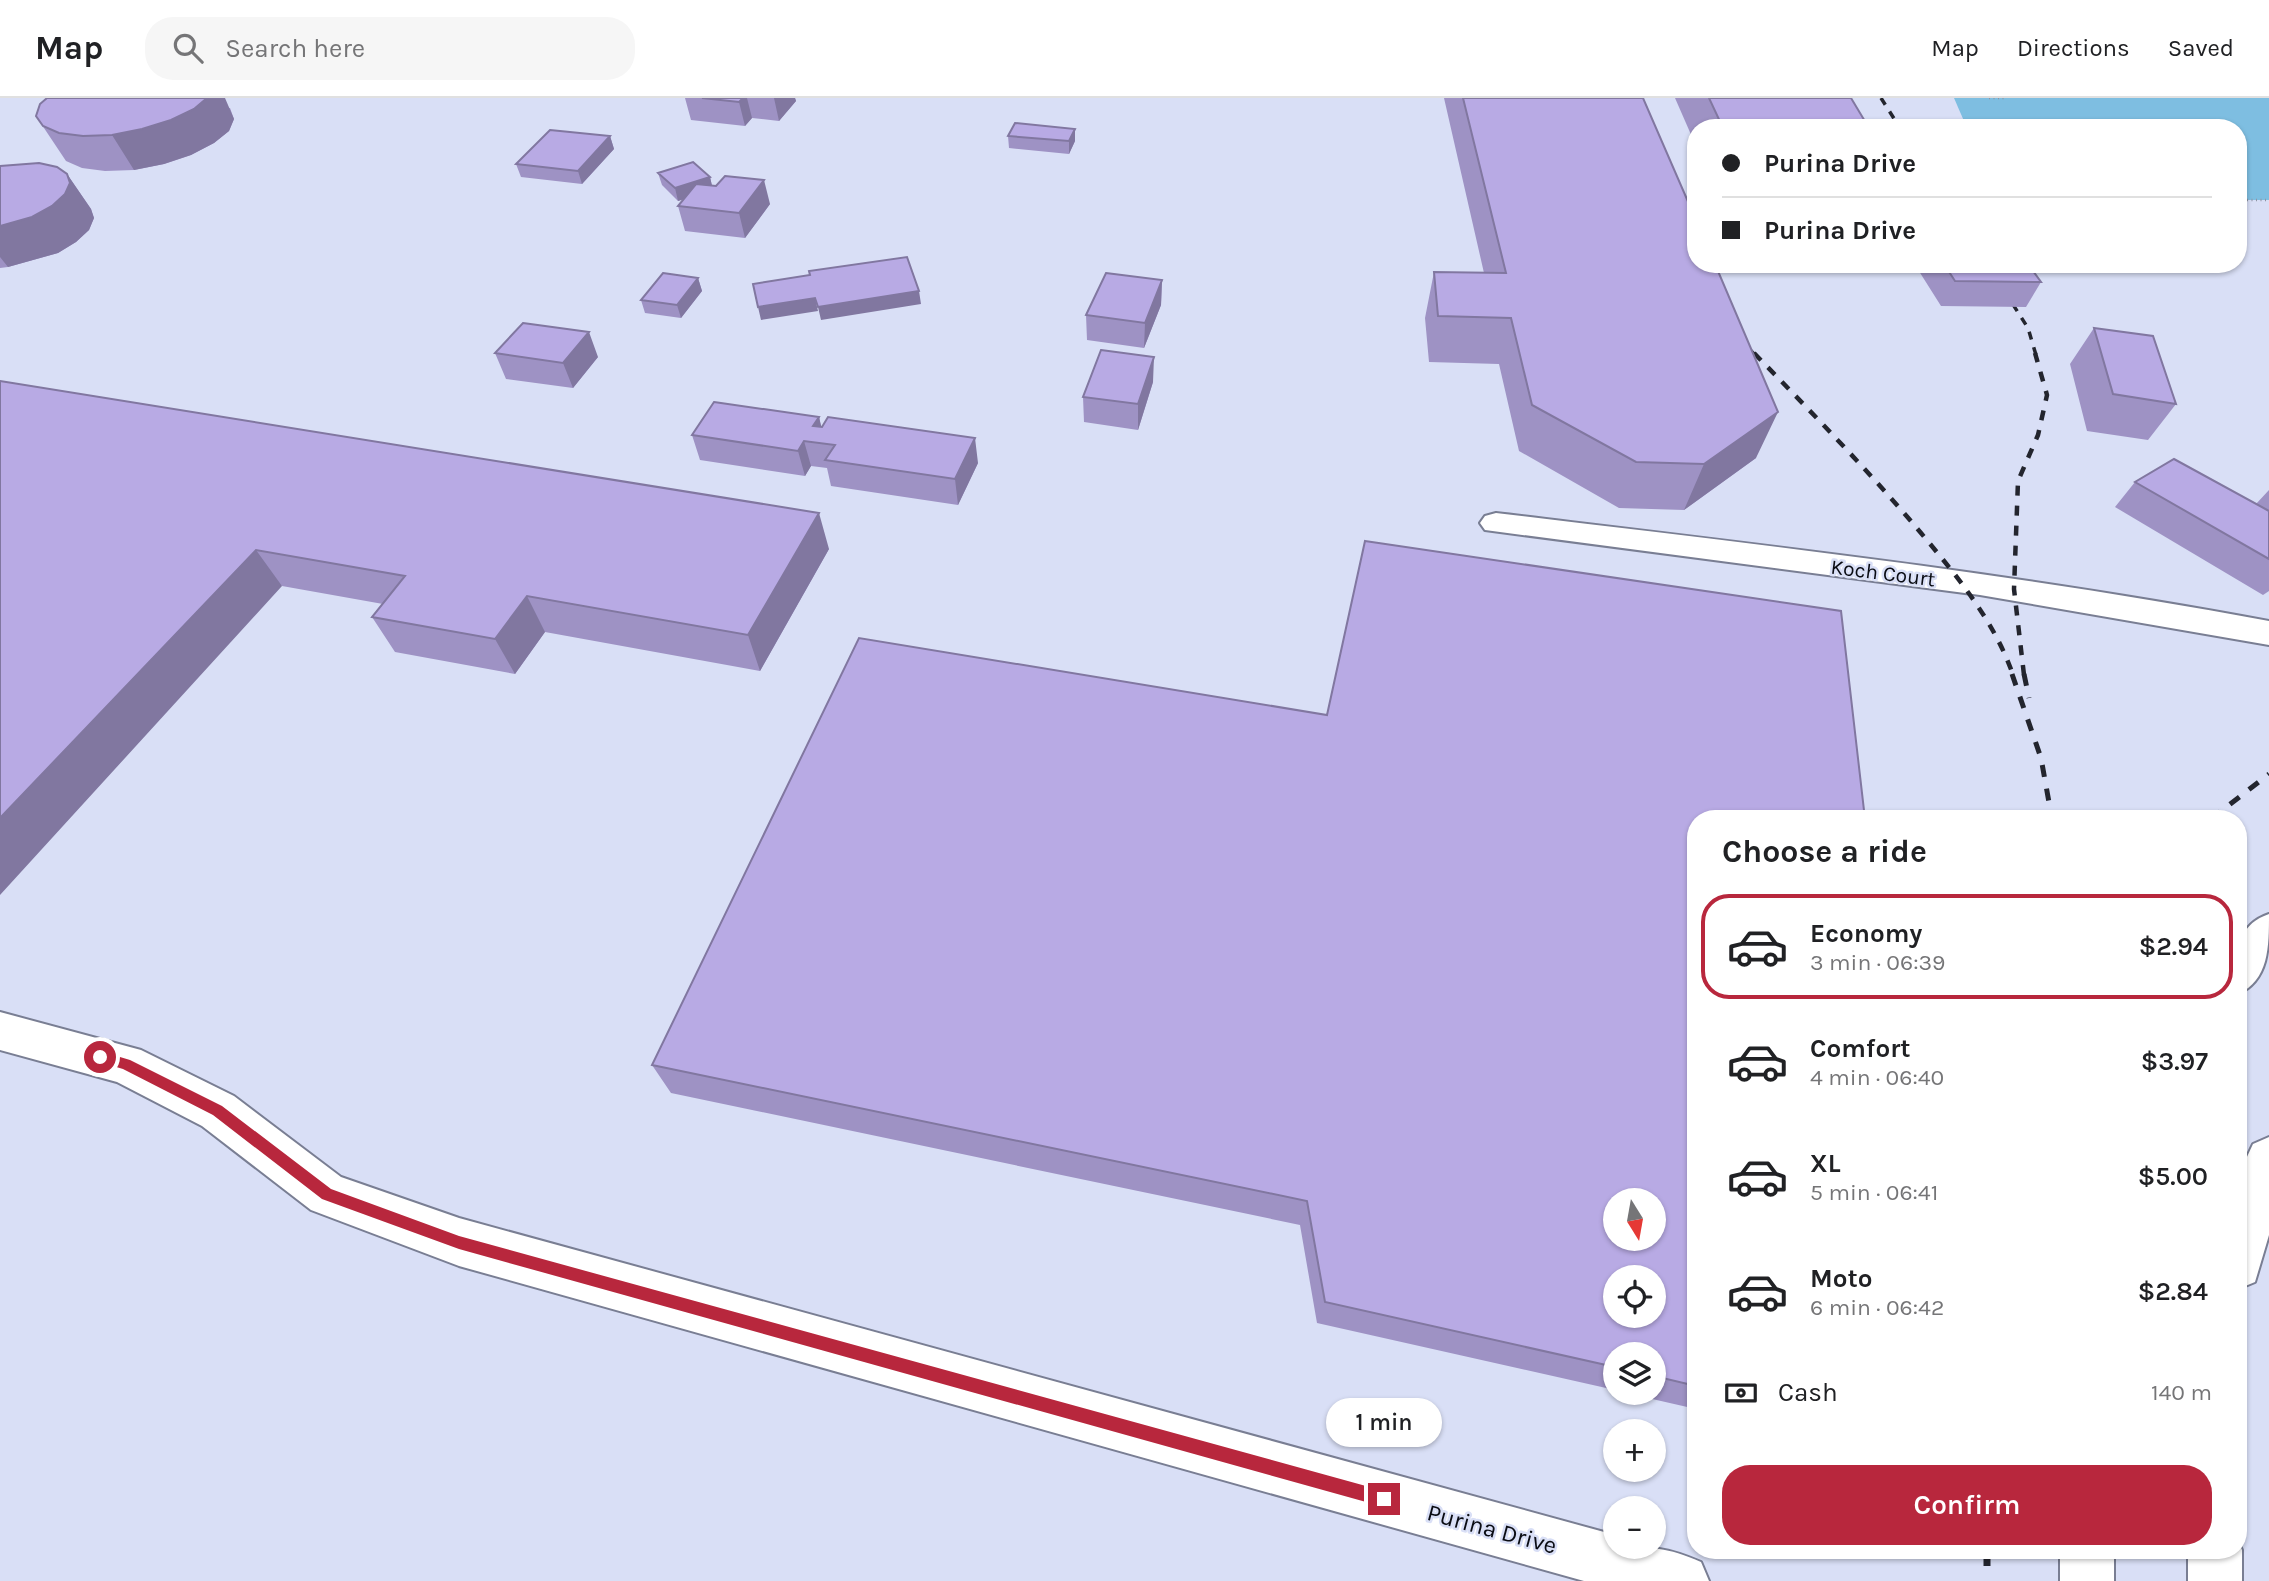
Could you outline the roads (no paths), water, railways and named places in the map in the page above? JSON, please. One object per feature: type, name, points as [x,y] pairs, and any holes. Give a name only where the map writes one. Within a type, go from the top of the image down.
[{"type":"street","name":"Koch Court","points":[[1496,523],[2014,589],[2174,614],[2269,633]]},
{"type":"street","points":[[2247,963],[2269,930]]},
{"type":"street","name":"Purina Drive","points":[[0,1031],[125,1064],[218,1111],[327,1194],[459,1242],[1682,1581]]},
{"type":"street","points":[[2247,1229],[2258,1184],[2269,1159]]},
{"type":"street","points":[[2087,1559],[2087,1581]]},
{"type":"street","points":[[2215,1559],[2215,1581]]},
{"type":"water","points":[[1930,98],[2269,98],[2269,200],[2247,200],[2247,119],[1945,119]]},
{"type":"railway","points":[[1881,98],[1894,119]]},
{"type":"railway","points":[[1993,273],[2028,328],[2036,355]]},
{"type":"railway","points":[[1740,339],[1755,355]]},
{"type":"railway","points":[[1754,353],[1860,464],[1948,566],[1974,600],[1996,636],[2013,675]]},
{"type":"railway","points":[[2024,675],[2014,589],[2018,481],[2038,435],[2047,395],[2035,353]]},
{"type":"railway","points":[[2012,674],[2041,758],[2050,810]]},
{"type":"railway","points":[[2024,674],[2029,698]]},
{"type":"railway","points":[[2223,810],[2269,774]]},
{"type":"railway","points":[[1987,1559],[1987,1581]]}]
